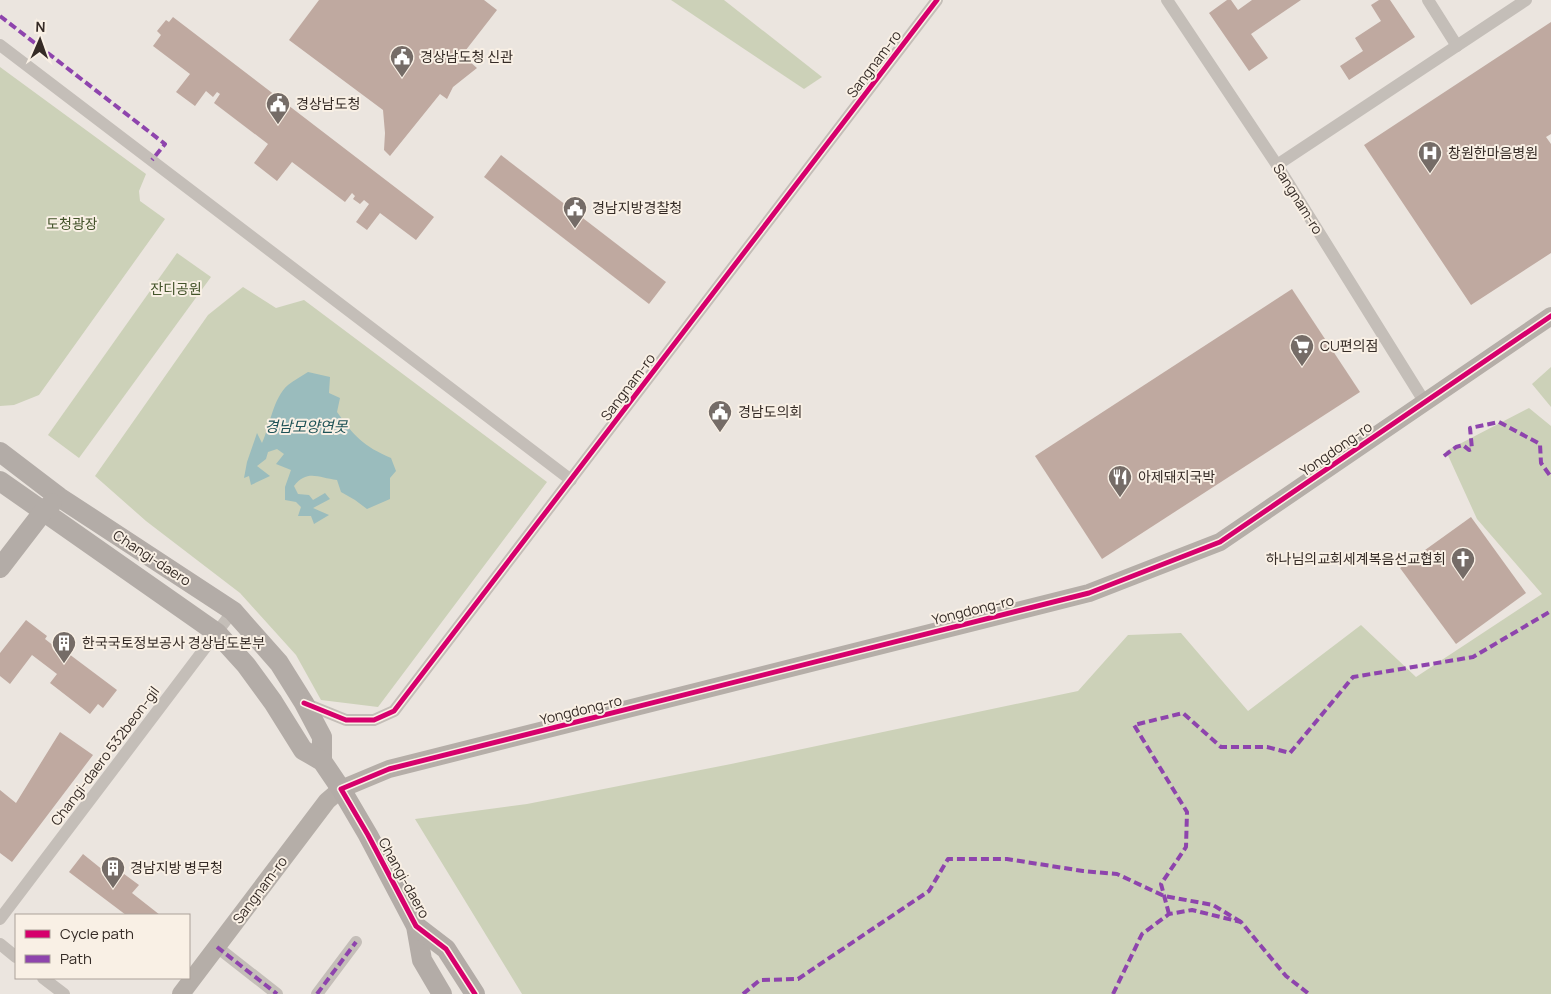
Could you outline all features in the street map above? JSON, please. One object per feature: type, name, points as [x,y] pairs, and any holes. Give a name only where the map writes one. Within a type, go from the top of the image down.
[{"type":"main road","name":"Changi-daero","points":[[6,457],[59,497],[244,621],[279,663],[304,703],[322,737],[322,760]]},
{"type":"main road","points":[[0,481],[6,457]]},
{"type":"main road","name":"Changi-daero","points":[[0,481],[217,633],[246,665],[303,750],[322,760],[341,789],[368,835],[416,926],[422,960],[442,994]]},
{"type":"main road","points":[[0,568],[43,512],[59,497]]},
{"type":"main road","name":"Changi-daero","points":[[416,926],[446,949],[475,994]]},
{"type":"street","name":"Sangnam-ro","points":[[304,703],[346,720],[374,720],[394,711],[937,0]]},
{"type":"street","name":"Sangnam-ro","points":[[1167,0],[1277,165],[1424,402]]},
{"type":"street","points":[[1428,0],[1457,46]]},
{"type":"street","points":[[1277,165],[1526,0]]},
{"type":"street","points":[[0,45],[571,480]]},
{"type":"street","name":"Yongdong-ro","points":[[341,789],[389,769],[1089,593],[1220,542],[1551,316]]},
{"type":"street","name":"Changi-daero 532beon-gil","points":[[0,919],[233,612]]},
{"type":"street","name":"Sangnam-ro","points":[[181,994],[327,801],[341,789]]},
{"type":"street","points":[[317,994],[356,942]]},
{"type":"street","points":[[0,944],[15,956]]},
{"type":"street","points":[[217,947],[277,994]]},
{"type":"street","points":[[44,979],[64,994]]},
{"type":"green space","points":[[671,0],[724,0],[822,77],[804,89]]},
{"type":"green space","name":"도청광장","points":[[0,67],[146,174],[139,191],[140,201],[165,219],[39,395],[14,405],[0,406]]},
{"type":"green space","name":"잔디공원","points":[[177,253],[211,277],[79,458],[48,435]]},
{"type":"green space","points":[[243,287],[276,308],[304,300],[547,482],[378,707],[321,700],[296,655],[240,593],[146,521],[95,476],[208,315]]},
{"type":"green space","points":[[1551,367],[1551,407],[1532,384]]},
{"type":"green space","points":[[1529,408],[1551,426],[1551,994],[522,994],[415,819],[527,804],[731,764],[1078,691],[1128,635],[1181,633],[1248,711],[1361,625],[1416,677],[1542,594],[1477,519],[1446,451]]},
{"type":"water","name":"경남모양연못","points":[[308,372],[330,377],[329,393],[340,398],[337,412],[360,440],[391,458],[396,471],[390,478],[390,499],[367,509],[341,492],[337,480],[309,476],[299,481],[294,486],[298,494],[309,495],[313,500],[325,493],[330,499],[313,508],[329,515],[314,524],[311,516],[298,516],[301,507],[296,502],[285,500],[285,487],[291,470],[276,464],[284,454],[277,449],[268,452],[266,459],[257,466],[270,476],[251,485],[249,476],[244,478],[247,462],[257,433],[262,443],[279,397],[290,383]]},
{"type":"building","name":"경상남도청 신관","points":[[319,0],[484,0],[497,10],[462,55],[477,68],[453,87],[447,99],[440,94],[390,156],[384,150],[383,110],[289,40]]},
{"type":"building","points":[[1227,0],[1231,0],[1238,10],[1252,0],[1301,0],[1251,34],[1268,58],[1249,71],[1209,13]]},
{"type":"building","points":[[1379,0],[1390,0],[1415,37],[1349,80],[1340,66],[1363,51],[1355,38],[1381,21],[1371,5]]},
{"type":"building","name":"경상남도청","points":[[173,17],[434,217],[416,240],[380,213],[367,230],[356,222],[369,204],[364,200],[360,204],[353,199],[355,196],[352,193],[345,202],[292,162],[277,181],[254,163],[268,144],[214,103],[220,94],[217,92],[213,97],[206,91],[195,106],[176,92],[190,74],[153,46],[161,35],[157,31],[166,20],[169,22]]},
{"type":"building","name":"창원한마음병원","points":[[1551,22],[1551,134],[1546,137],[1551,144],[1551,253],[1471,305],[1364,145]]},
{"type":"building","name":"경남지방경찰청","points":[[501,155],[666,282],[649,304],[484,177]]},
{"type":"building","points":[[1292,289],[1360,392],[1102,559],[1035,456]]},
{"type":"building","name":"하나님의교회세계복음선교협회","points":[[1471,517],[1526,593],[1456,644],[1400,568]]},
{"type":"building","name":"한국국토정보공사 경상남도본부","points":[[26,620],[47,636],[45,639],[59,650],[61,648],[117,690],[103,708],[98,704],[90,714],[50,683],[57,674],[32,655],[10,684],[0,676],[0,653]]},
{"type":"building","points":[[60,732],[93,755],[12,862],[0,853],[0,790],[16,803]]},
{"type":"building","name":"경남지방 병무청","points":[[83,854],[114,879],[120,871],[139,885],[132,893],[159,914],[125,914],[69,872]]},
{"type":"marked path","points":[[0,16],[165,144],[152,160]]},
{"type":"marked path","points":[[1444,456],[1456,447],[1463,445],[1469,450],[1472,449],[1470,428],[1499,422],[1540,444],[1541,463],[1551,477]]},
{"type":"marked path","points":[[1169,914],[1161,884],[1186,847],[1187,812],[1134,725],[1183,713],[1221,747],[1267,747],[1290,753],[1353,677],[1473,657],[1551,611]]},
{"type":"marked path","points":[[743,994],[760,980],[798,979],[929,891],[948,859],[1007,859],[1083,871],[1117,874],[1164,896],[1213,905],[1241,922]]},
{"type":"marked path","points":[[1113,994],[1142,934],[1169,914],[1192,910],[1241,922],[1286,976],[1309,994]]},
{"type":"marked path","points":[[317,994],[356,942]]},
{"type":"marked path","points":[[217,947],[277,994]]},
{"type":"cycle path","points":[[304,703],[346,720],[374,720],[394,711],[937,0]]},
{"type":"cycle path","points":[[475,994],[446,949],[416,926],[368,835],[341,789],[389,769],[1089,593],[1220,542],[1551,316]]},
{"type":"place","name":"경상남도청 신관","points":[[402,78]]},
{"type":"place","name":"경상남도청","points":[[278,125]]},
{"type":"place","name":"창원한마음병원","points":[[1430,174]]},
{"type":"place","name":"경남지방경찰청","points":[[575,229]]},
{"type":"place","name":"CU편의점","points":[[1302,367]]},
{"type":"place","name":"경남도의회","points":[[720,433]]},
{"type":"place","name":"아제돼지국박","points":[[1120,498]]},
{"type":"place","name":"하나님의교회세계복음선교협회","points":[[1463,580]]},
{"type":"place","name":"한국국토정보공사 경상남도본부","points":[[64,664]]},
{"type":"place","name":"경남지방 병무청","points":[[113,889]]}]
